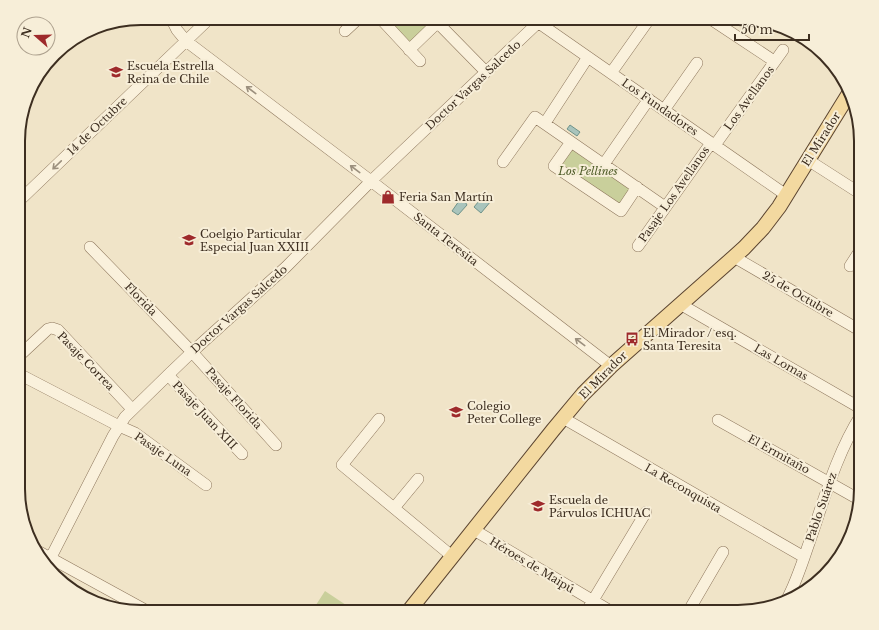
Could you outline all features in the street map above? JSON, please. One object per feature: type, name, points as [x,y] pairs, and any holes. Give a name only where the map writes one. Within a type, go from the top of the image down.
[{"type":"main road","name":"El Mirador","points":[[414,605],[583,394],[611,366],[744,248],[763,228],[772,217],[846,99]]},
{"type":"street","name":"Santa Teresita","points":[[174,25],[186,41],[611,366]]},
{"type":"street","name":"14 de Octubre","points":[[25,195],[203,25]]},
{"type":"street","points":[[345,31],[351,25]]},
{"type":"street","points":[[386,25],[420,61]]},
{"type":"street","points":[[409,50],[431,25]]},
{"type":"street","points":[[439,25],[486,72]]},
{"type":"street","name":"Doctor Vargas Salcedo","points":[[50,561],[109,443],[119,426],[132,409],[192,352],[286,267],[371,181],[534,25]]},
{"type":"street","name":"Los Fundadores","points":[[546,25],[588,57],[786,195]]},
{"type":"street","points":[[611,73],[645,25]]},
{"type":"street","points":[[720,25],[774,61]]},
{"type":"street","name":"Los Avellanos","points":[[713,144],[783,50]]},
{"type":"street","points":[[545,123],[588,57]]},
{"type":"street","points":[[664,110],[697,63]]},
{"type":"street","points":[[604,164],[649,99]]},
{"type":"street","points":[[504,162],[535,117],[665,207]]},
{"type":"street","points":[[571,142],[554,166],[621,211],[637,187]]},
{"type":"street","name":"Pasaje Los Avellanos","points":[[638,246],[665,207],[713,144]]},
{"type":"street","points":[[808,160],[854,190]]},
{"type":"street","name":"Florida","points":[[90,247],[192,352]]},
{"type":"street","name":"25 de Octubre","points":[[734,257],[854,327]]},
{"type":"street","points":[[850,266],[854,260]]},
{"type":"street","name":"Las Lomas","points":[[680,304],[854,404]]},
{"type":"street","name":"Pasaje Correa","points":[[25,350],[48,329],[52,328],[58,330],[132,409]]},
{"type":"street","name":"Pasaje Florida","points":[[192,352],[276,445]]},
{"type":"street","name":"Pasaje Juan XIII","points":[[168,375],[242,454]]},
{"type":"street","points":[[25,377],[119,426]]},
{"type":"street","name":"La Reconquista","points":[[563,418],[804,557]]},
{"type":"street","points":[[379,419],[342,465],[453,557]]},
{"type":"street","name":"El Ermitaño","points":[[718,420],[854,497]]},
{"type":"street","name":"Pasaje Luna","points":[[119,426],[134,433],[206,485]]},
{"type":"street","name":"Pablo Suárez","points":[[790,593],[843,448],[854,428]]},
{"type":"street","points":[[394,508],[418,479]]},
{"type":"street","points":[[590,605],[646,512]]},
{"type":"street","name":"Héroes de Maipú","points":[[474,530],[600,605]]},
{"type":"street","points":[[692,605],[723,552]]},
{"type":"street","points":[[53,564],[135,605]]},
{"type":"green space","points":[[391,25],[433,25],[410,46]]},
{"type":"green space","name":"Los Pellines","points":[[571,143],[636,187],[621,210],[555,165]]},
{"type":"green space","points":[[325,591],[346,605],[316,605]]},
{"type":"water","points":[[570,125],[580,132],[577,136],[567,129]]},
{"type":"water","points":[[484,195],[491,201],[481,213],[474,207]]},
{"type":"water","points":[[464,200],[467,205],[458,215],[452,211],[459,201]]},
{"type":"place","name":"Escuela Estrella Reina de Chile","points":[[116,72]]},
{"type":"place","name":"Feria San Martín","points":[[388,197]]},
{"type":"place","name":"Coelgio Particular Especial Juan XXIII","points":[[189,240]]},
{"type":"place","name":"El Mirador / esq. Santa Teresita","points":[[632,339]]},
{"type":"place","name":"Colegio Peter College","points":[[456,412]]},
{"type":"place","name":"Escuela de Párvulos ICHUAC","points":[[538,506]]}]
